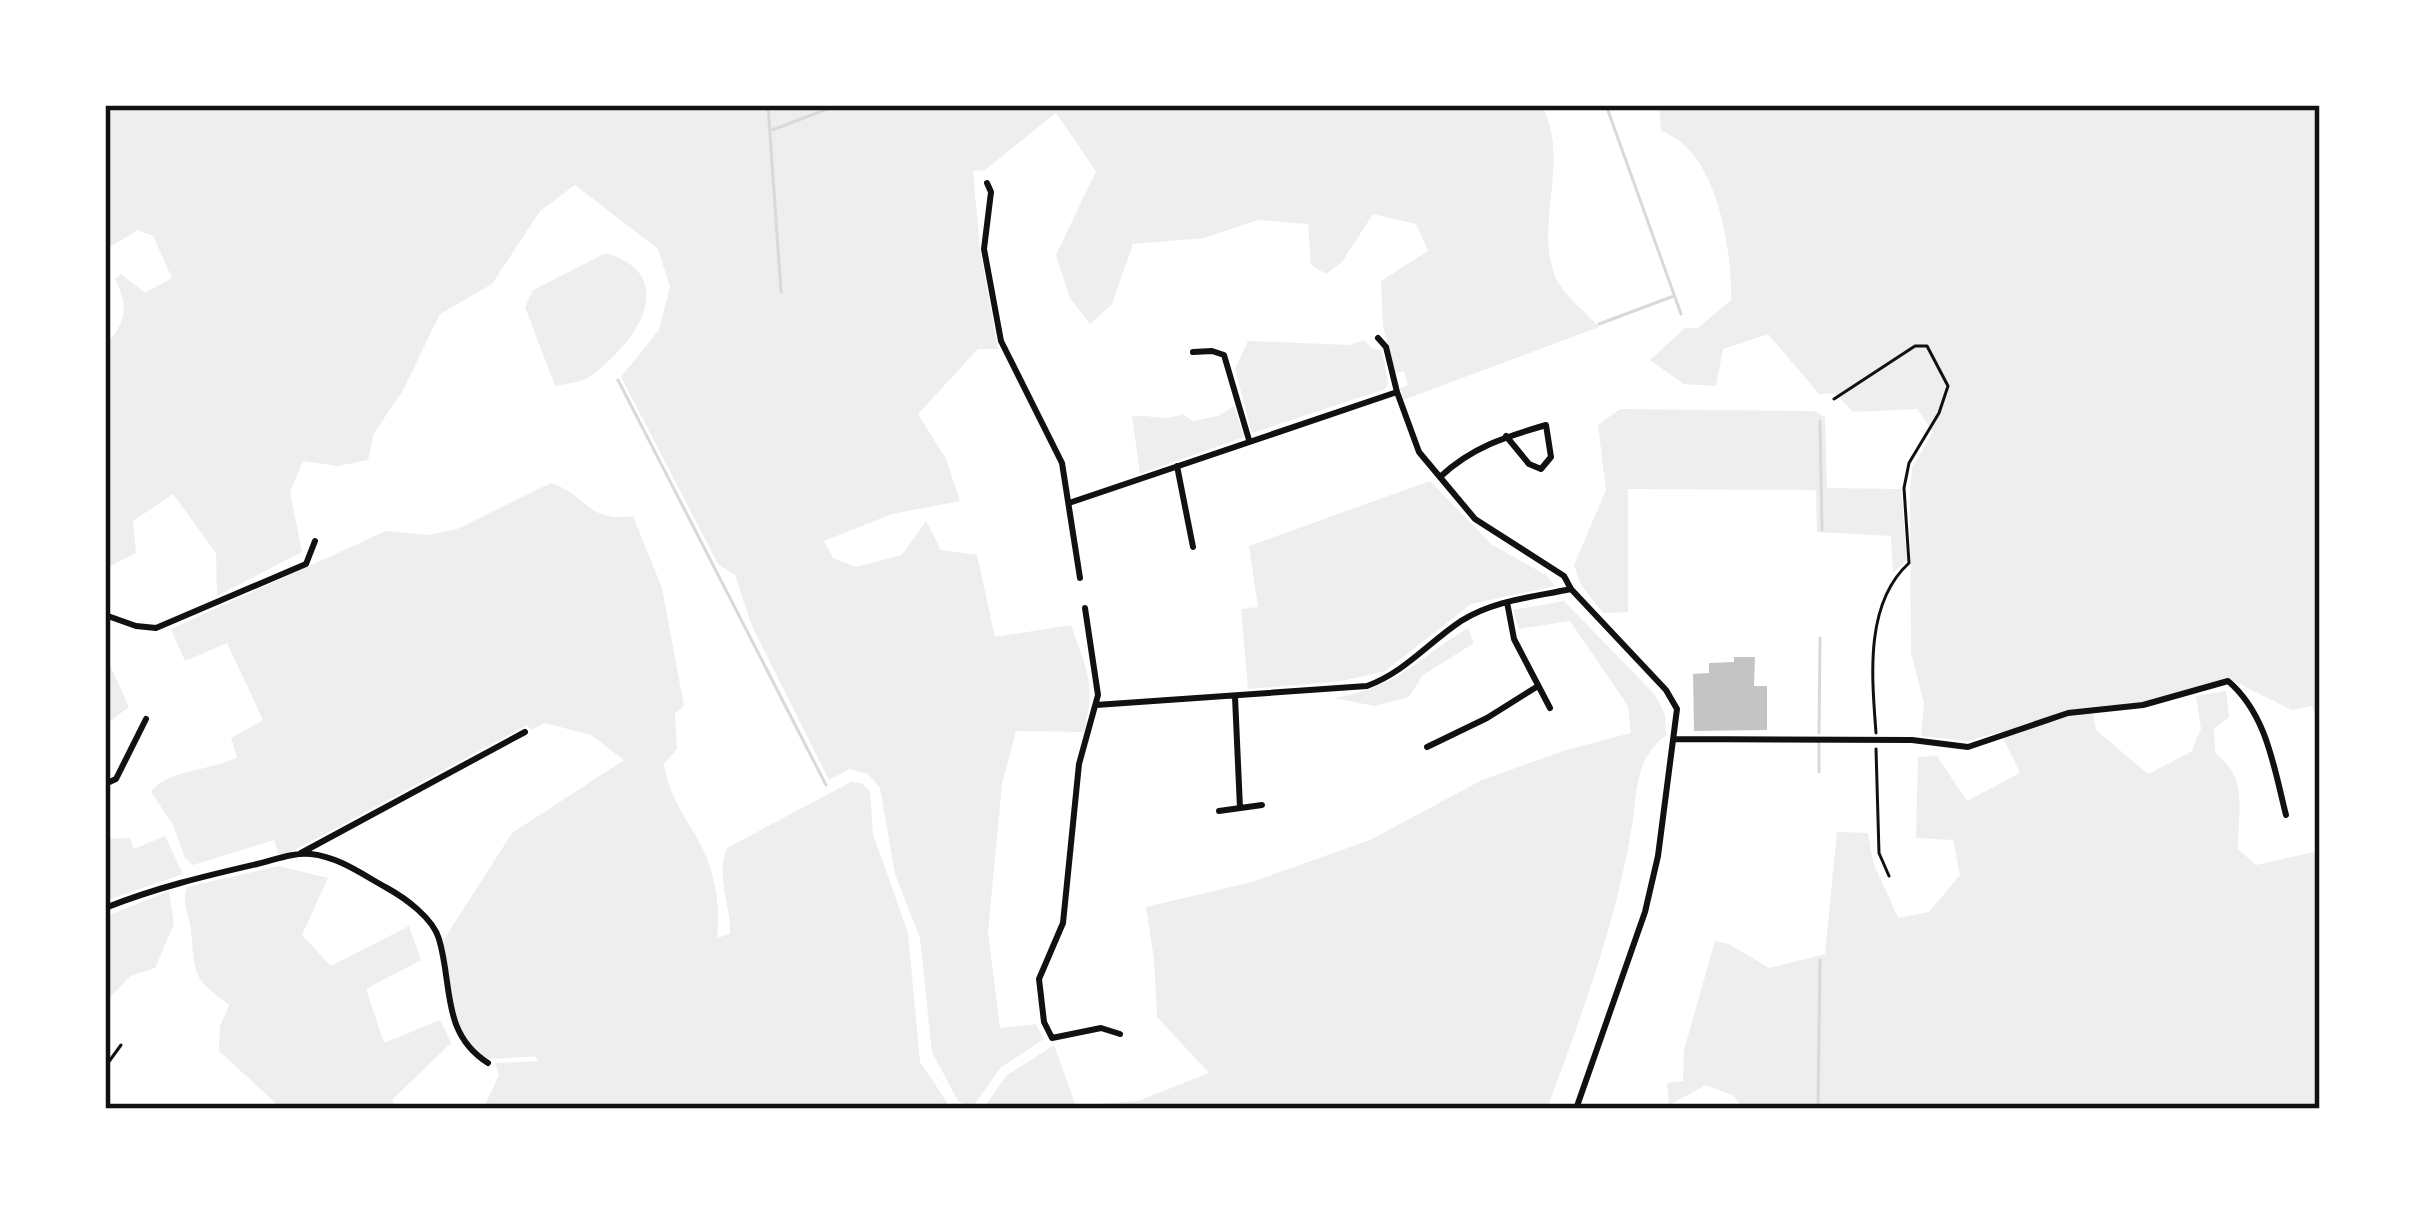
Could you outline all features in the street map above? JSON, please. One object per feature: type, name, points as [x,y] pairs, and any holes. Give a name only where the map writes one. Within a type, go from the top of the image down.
[{"type":"street","points":[[987,183],[991,192],[984,249],[1001,341],[1062,463],[1080,578]]},
{"type":"street","points":[[1378,338],[1419,452],[1475,519],[1564,576],[1666,690],[1676,710],[1658,856],[1645,912],[1576,1109]]},
{"type":"street","points":[[1193,352],[1212,350],[1224,355],[1249,440]]},
{"type":"street","points":[[1069,503],[1397,392]]},
{"type":"street","points":[[1440,477],[1480,446],[1507,436],[1546,425],[1551,457],[1541,469],[1529,464],[1507,436]]},
{"type":"street","points":[[1177,466],[1193,547]]},
{"type":"street","points":[[105,615],[156,628],[306,564],[314,541]]},
{"type":"street","points":[[1096,705],[1353,688],[1386,680],[1460,622],[1487,608],[1571,589]]},
{"type":"street","points":[[1507,602],[1514,639],[1550,708]]},
{"type":"street","points":[[1084,608],[1098,695],[1079,764],[1063,923],[1039,979],[1044,1022],[1052,1038],[1101,1028],[1120,1034]]},
{"type":"street","points":[[1675,739],[1877,740],[1968,747],[2068,713],[2143,705],[2228,681],[2246,696],[2265,733],[2286,815]]},
{"type":"street","points":[[1427,747],[1538,686]]},
{"type":"street","points":[[1235,697],[1240,808]]},
{"type":"street","points":[[105,784],[116,779],[146,718]]},
{"type":"street","points":[[105,908],[176,883],[298,855],[525,732]]},
{"type":"street","points":[[1220,811],[1262,805]]},
{"type":"street","points":[[298,855],[334,859],[398,894],[432,925],[440,940],[455,1028],[472,1052],[488,1063]]},
{"type":"lane","points":[[105,1067],[121,1045]]},
{"type":"path","points":[[1834,399],[1915,346],[1927,346],[1948,386],[1939,413],[1909,463],[1904,488],[1909,563],[1892,578],[1882,599],[1875,641],[1879,853],[1889,877]]},
{"type":"shaded area","points":[[109,105],[1542,105],[1553,149],[1548,234],[1555,276],[1599,327],[1403,400],[1400,388],[1408,385],[1404,371],[1396,373],[1383,326],[1381,281],[1428,251],[1416,224],[1373,214],[1342,262],[1326,274],[1311,265],[1308,224],[1258,220],[1204,238],[1133,244],[1112,304],[1090,324],[1070,298],[1056,255],[1096,171],[1056,113],[985,170],[973,171],[980,249],[998,349],[978,349],[918,414],[946,459],[960,501],[892,514],[824,541],[833,558],[856,567],[902,555],[926,521],[941,550],[977,555],[995,637],[1071,625],[1085,666],[1089,701],[1084,732],[1016,731],[1002,784],[988,932],[1000,1028],[1036,1024],[1044,1039],[1000,1068],[972,1108],[958,1101],[932,1052],[920,938],[895,874],[880,788],[868,774],[850,769],[829,780],[752,626],[735,575],[718,564],[621,377],[659,330],[670,287],[658,249],[575,185],[540,211],[492,284],[440,314],[402,392],[374,433],[368,460],[338,466],[303,461],[290,492],[302,552],[217,596],[216,553],[173,494],[133,521],[136,553],[105,569],[105,345],[121,322],[124,306],[115,279],[121,274],[145,293],[172,278],[153,236],[138,230],[105,250]]},
{"type":"shaded area","points":[[1659,105],[2320,105],[2320,735],[2312,706],[2292,710],[2229,679],[2143,702],[2092,709],[2096,730],[2148,774],[2191,752],[2201,729],[2196,696],[2226,691],[2229,717],[2214,729],[2215,753],[2237,784],[2238,849],[2256,865],[2313,852],[2320,860],[2320,1109],[1744,1109],[1734,1096],[1706,1085],[1669,1105],[1667,1083],[1683,1081],[1684,1050],[1715,941],[1769,968],[1825,954],[1837,832],[1868,833],[1873,862],[1898,918],[1929,912],[1960,875],[1953,840],[1916,838],[1918,757],[1937,756],[1967,801],[2020,773],[2000,732],[1968,741],[1921,736],[1924,703],[1911,653],[1910,491],[1912,468],[1933,432],[1917,409],[1853,412],[1835,393],[1819,394],[1768,334],[1723,349],[1716,386],[1684,384],[1650,360],[1685,328],[1698,328],[1731,300],[1728,254],[1717,203],[1696,158],[1661,131]]},
{"type":"shaded area","points":[[606,253],[629,264],[642,277],[647,293],[644,311],[608,362],[584,380],[555,386],[525,307],[533,290]]},
{"type":"shaded area","points":[[1365,340],[1382,351],[1385,389],[1252,433],[1235,369],[1248,341],[1349,345]]},
{"type":"shaded area","points":[[1234,406],[1244,437],[1140,474],[1132,416],[1183,414],[1193,421],[1218,416]]},
{"type":"shaded area","points":[[1620,409],[1814,411],[1825,417],[1827,488],[1901,489],[1907,560],[1893,573],[1891,536],[1817,532],[1816,490],[1628,489],[1628,612],[1603,613],[1581,585],[1574,565],[1606,490],[1598,425]]},
{"type":"shaded area","points":[[1430,481],[1491,544],[1546,575],[1555,586],[1471,604],[1385,671],[1342,681],[1248,689],[1241,609],[1258,607],[1249,546]]},
{"type":"shaded area","points":[[551,483],[597,512],[633,516],[662,588],[684,706],[675,713],[677,749],[664,764],[671,790],[711,870],[717,938],[730,934],[723,879],[727,848],[851,782],[870,791],[873,834],[908,933],[920,1062],[947,1109],[483,1109],[499,1075],[495,1063],[538,1061],[536,1057],[487,1058],[476,1053],[459,1027],[441,944],[512,833],[624,760],[591,735],[545,723],[531,730],[527,725],[295,850],[279,855],[274,840],[193,865],[185,858],[173,825],[151,792],[167,779],[237,757],[231,738],[263,720],[227,643],[185,661],[171,629],[386,531],[428,535],[457,529]]},
{"type":"shaded area","points":[[1564,601],[1656,696],[1665,715],[1666,735],[1648,755],[1639,776],[1607,934],[1547,1109],[983,1109],[1006,1076],[1054,1045],[1076,1106],[1138,1101],[1209,1073],[1157,1017],[1146,907],[1252,882],[1370,840],[1482,780],[1631,733],[1628,706],[1570,621],[1519,629],[1513,610]]},
{"type":"shaded area","points":[[1468,628],[1474,643],[1423,675],[1409,697],[1375,706],[1333,698],[1390,680]]},
{"type":"shaded area","points":[[105,654],[129,707],[105,725]]},
{"type":"shaded area","points":[[165,836],[183,874],[105,901],[105,839],[130,838],[134,849]]},
{"type":"shaded area","points":[[279,866],[328,878],[302,935],[331,966],[409,926],[421,960],[366,989],[384,1043],[440,1020],[451,1043],[392,1100],[397,1109],[282,1109],[219,1051],[220,1026],[229,1005],[196,971],[187,887]]},
{"type":"shaded area","points":[[169,891],[174,924],[155,968],[130,976],[105,1003],[105,917]]},
{"type":"building","points":[[1734,657],[1755,657],[1754,686],[1767,686],[1767,730],[1694,731],[1693,674],[1709,673],[1709,663],[1734,662]]},
{"type":"waterway","points":[[768,105],[781,292]]},
{"type":"waterway","points":[[772,130],[838,105]]},
{"type":"waterway","points":[[1606,105],[1681,314]]},
{"type":"waterway","points":[[1599,324],[1674,296]]},
{"type":"waterway","points":[[618,380],[826,785]]},
{"type":"waterway","points":[[1820,421],[1822,530]]},
{"type":"waterway","points":[[1819,733],[1820,638]]},
{"type":"waterway","points":[[1819,743],[1819,772]]},
{"type":"waterway","points":[[1818,1109],[1820,960]]}]
